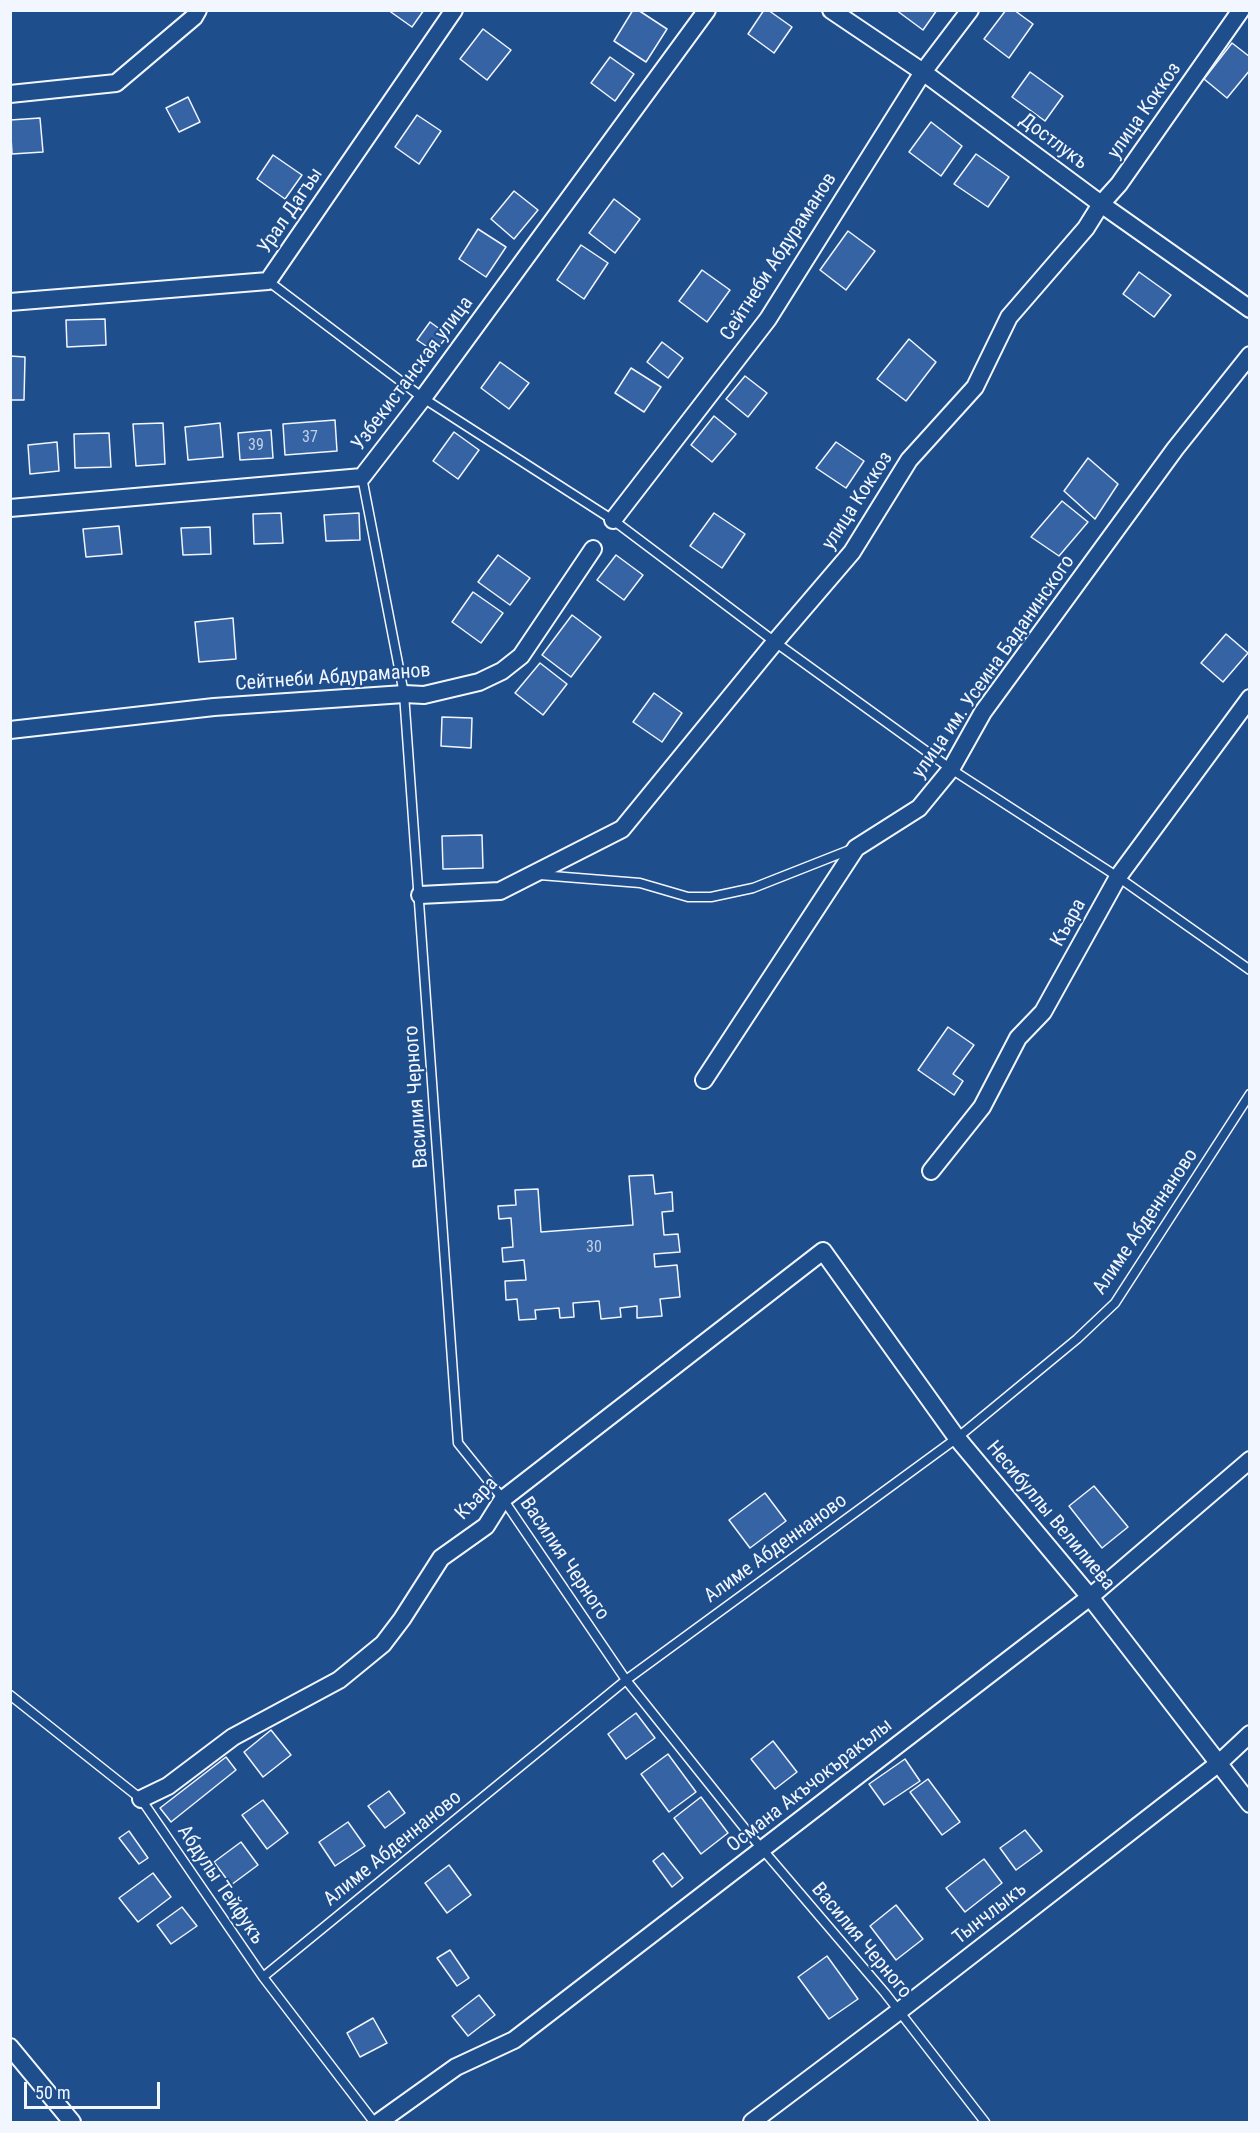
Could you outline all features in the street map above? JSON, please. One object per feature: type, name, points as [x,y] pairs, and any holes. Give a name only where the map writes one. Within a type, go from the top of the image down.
[{"type":"street","points":[[10,94],[116,83],[194,17],[198,10]]},
{"type":"street","name":"Урал Дагъы","points":[[10,302],[268,281],[454,10]]},
{"type":"street","name":"Узбекистанская улица","points":[[10,508],[362,477],[423,398],[706,10]]},
{"type":"street","name":"Достлукъ","points":[[831,10],[923,72],[1101,204],[1250,309]]},
{"type":"street","name":"Сейтнеби Абдураманов","points":[[613,520],[768,319],[923,72],[970,10]]},
{"type":"street","name":"улица Коккоз","points":[[420,895],[500,891],[622,829],[852,552],[909,460],[975,387],[1009,317],[1086,228],[1241,10]]},
{"type":"street","name":"улица им. Усеина Баданинского","points":[[704,1080],[856,848],[919,808],[951,769],[983,712],[1175,449],[1250,355]]},
{"type":"street","name":"Сейтнеби Абдураманов","points":[[10,730],[214,707],[404,694],[424,695],[479,682],[502,671],[521,657],[593,549]]},
{"type":"street","name":"Къара","points":[[931,1171],[982,1107],[1018,1038],[1043,1012],[1118,878],[1250,698]]},
{"type":"street","name":"Къара","points":[[141,1799],[168,1786],[233,1737],[339,1680],[383,1644],[441,1558],[486,1526],[503,1499],[823,1251]]},
{"type":"street","name":"Несибуллы Велилиева","points":[[823,1251],[957,1438],[1090,1596],[1220,1762],[1250,1804]]},
{"type":"street","name":"Османа Акъчокъракълы","points":[[379,2122],[456,2067],[514,2040],[1090,1596],[1250,1460]]},
{"type":"street","name":"Тынчлыкъ","points":[[752,2122],[898,2012],[1220,1762],[1250,1734]]},
{"type":"street","points":[[10,2048],[72,2122]]},
{"type":"lane","points":[[268,281],[423,398],[613,520],[775,642],[951,769],[1118,878],[1250,970]]},
{"type":"lane","name":"Василия Черного","points":[[362,477],[404,694],[458,1443],[503,1499],[626,1680],[762,1849],[885,1993],[985,2122]]},
{"type":"lane","points":[[533,874],[640,883],[688,897],[711,897],[753,888],[856,848]]},
{"type":"lane","name":"Алиме Абденнаново","points":[[262,1977],[626,1680],[957,1438],[1077,1339],[1115,1303],[1250,1094]]},
{"type":"lane","name":"Абдулы Тейфукъ","points":[[10,1695],[141,1799],[262,1977],[374,2122]]},
{"type":"building","points":[[388,10],[424,10],[412,27]]},
{"type":"building","points":[[633,10],[638,10],[667,29],[646,62],[614,41]]},
{"type":"building","points":[[764,10],[768,10],[792,27],[774,53],[748,34]]},
{"type":"building","points":[[896,10],[937,10],[923,30]]},
{"type":"building","points":[[1006,10],[1014,10],[1033,24],[1009,58],[984,39]]},
{"type":"building","points":[[483,29],[511,50],[487,80],[460,59]]},
{"type":"building","points":[[1232,43],[1250,57],[1250,70],[1227,98],[1204,79]]},
{"type":"building","points":[[610,57],[634,74],[615,101],[591,83]]},
{"type":"building","points":[[1030,72],[1063,96],[1045,121],[1012,97]]},
{"type":"building","points":[[188,97],[200,122],[179,132],[166,108]]},
{"type":"building","points":[[417,115],[441,131],[419,164],[395,147]]},
{"type":"building","points":[[40,118],[43,152],[12,154],[10,120]]},
{"type":"building","points":[[931,122],[962,146],[941,176],[909,152]]},
{"type":"building","points":[[976,154],[1009,177],[988,207],[954,184]]},
{"type":"building","points":[[273,155],[302,175],[285,199],[257,179]]},
{"type":"building","points":[[514,191],[538,210],[514,239],[491,219]]},
{"type":"building","points":[[614,199],[640,219],[615,253],[589,233]]},
{"type":"building","points":[[478,229],[506,247],[486,277],[459,259]]},
{"type":"building","points":[[848,231],[875,251],[846,290],[820,270]]},
{"type":"building","points":[[581,245],[608,263],[584,299],[557,280]]},
{"type":"building","points":[[702,270],[730,290],[707,322],[679,301]]},
{"type":"building","points":[[1139,272],[1171,295],[1154,317],[1123,294]]},
{"type":"building","points":[[105,319],[106,345],[67,347],[66,320]]},
{"type":"building","points":[[430,322],[448,335],[435,352],[417,340]]},
{"type":"building","points":[[909,339],[936,362],[906,401],[877,379]]},
{"type":"building","points":[[662,342],[683,358],[668,378],[647,362]]},
{"type":"building","points":[[10,356],[25,357],[24,400],[10,400]]},
{"type":"building","points":[[500,362],[529,383],[509,409],[481,388]]},
{"type":"building","points":[[631,368],[661,387],[644,412],[615,393]]},
{"type":"building","points":[[745,376],[767,393],[748,417],[726,399]]},
{"type":"building","points":[[714,416],[736,434],[712,462],[691,445]]},
{"type":"building","points":[[335,420],[337,451],[285,455],[283,424]]},
{"type":"building","points":[[163,423],[165,464],[136,466],[133,424]]},
{"type":"building","points":[[220,423],[223,457],[188,460],[185,427]]},
{"type":"building","points":[[271,430],[273,458],[240,460],[238,433]]},
{"type":"building","points":[[454,432],[479,450],[458,479],[433,461]]},
{"type":"building","points":[[109,433],[111,467],[75,468],[74,434]]},
{"type":"building","points":[[57,442],[59,471],[30,474],[28,445]]},
{"type":"building","points":[[836,442],[864,461],[846,488],[816,468]]},
{"type":"building","points":[[1088,458],[1118,484],[1095,519],[1064,491]]},
{"type":"building","points":[[1062,501],[1088,522],[1059,556],[1031,537]]},
{"type":"building","points":[[281,513],[283,543],[254,544],[253,514]]},
{"type":"building","points":[[359,513],[360,540],[326,541],[324,515]]},
{"type":"building","points":[[714,513],[745,534],[722,568],[690,546]]},
{"type":"building","points":[[119,526],[122,554],[86,557],[83,529]]},
{"type":"building","points":[[210,527],[211,554],[183,555],[181,528]]},
{"type":"building","points":[[498,555],[530,578],[510,605],[478,582]]},
{"type":"building","points":[[616,555],[643,575],[624,600],[597,580]]},
{"type":"building","points":[[473,592],[503,613],[481,643],[452,622]]},
{"type":"building","points":[[572,615],[601,637],[571,677],[542,655]]},
{"type":"building","points":[[233,618],[236,659],[199,662],[195,622]]},
{"type":"building","points":[[1226,634],[1248,653],[1223,682],[1201,663]]},
{"type":"building","points":[[540,663],[567,684],[543,715],[515,693]]},
{"type":"building","points":[[654,693],[682,713],[662,742],[633,722]]},
{"type":"building","points":[[442,717],[472,718],[471,748],[441,746]]},
{"type":"building","points":[[482,835],[483,868],[443,869],[442,836]]},
{"type":"building","points":[[948,1027],[974,1045],[953,1074],[963,1081],[954,1095],[918,1070]]},
{"type":"building","points":[[653,1175],[655,1194],[672,1192],[673,1211],[662,1212],[664,1235],[678,1234],[680,1252],[654,1254],[655,1267],[677,1265],[680,1297],[660,1299],[662,1316],[637,1318],[637,1306],[620,1308],[621,1317],[601,1319],[599,1301],[573,1303],[574,1317],[560,1318],[559,1308],[535,1310],[536,1319],[519,1320],[517,1299],[506,1300],[505,1281],[526,1280],[524,1260],[503,1262],[502,1248],[513,1247],[511,1218],[499,1219],[498,1206],[516,1205],[515,1190],[538,1189],[541,1232],[633,1225],[629,1176]]},
{"type":"building","points":[[1094,1486],[1128,1527],[1102,1548],[1069,1506]]},
{"type":"building","points":[[765,1493],[786,1521],[750,1548],[729,1520]]},
{"type":"building","points":[[636,1713],[655,1738],[626,1759],[608,1734]]},
{"type":"building","points":[[271,1730],[291,1755],[263,1777],[244,1752]]},
{"type":"building","points":[[773,1741],[797,1772],[775,1789],[751,1759]]},
{"type":"building","points":[[668,1754],[696,1792],[669,1812],[641,1774]]},
{"type":"building","points":[[226,1757],[236,1770],[171,1822],[160,1808]]},
{"type":"building","points":[[905,1759],[920,1781],[884,1805],[869,1784]]},
{"type":"building","points":[[928,1779],[960,1822],[942,1835],[910,1792]]},
{"type":"building","points":[[389,1791],[405,1813],[385,1828],[368,1806]]},
{"type":"building","points":[[701,1797],[728,1833],[701,1854],[674,1818]]},
{"type":"building","points":[[263,1800],[288,1833],[267,1849],[242,1815]]},
{"type":"building","points":[[348,1822],[365,1846],[335,1866],[319,1842]]},
{"type":"building","points":[[1025,1830],[1042,1851],[1016,1870],[1000,1848]]},
{"type":"building","points":[[129,1831],[148,1858],[139,1864],[119,1838]]},
{"type":"building","points":[[241,1842],[258,1865],[231,1885],[214,1862]]},
{"type":"building","points":[[663,1853],[683,1878],[672,1887],[653,1861]]},
{"type":"building","points":[[984,1859],[1002,1883],[965,1912],[946,1888]]},
{"type":"building","points":[[449,1865],[471,1895],[447,1913],[425,1883]]},
{"type":"building","points":[[153,1873],[171,1897],[138,1922],[119,1898]]},
{"type":"building","points":[[896,1905],[923,1939],[896,1960],[870,1926]]},
{"type":"building","points":[[182,1907],[197,1926],[171,1944],[157,1925]]},
{"type":"building","points":[[450,1950],[469,1978],[457,1986],[437,1958]]},
{"type":"building","points":[[827,1956],[858,1999],[829,2019],[798,1977]]},
{"type":"building","points":[[479,1995],[495,2015],[468,2036],[452,2016]]},
{"type":"building","points":[[373,2018],[387,2043],[360,2057],[347,2033]]}]
